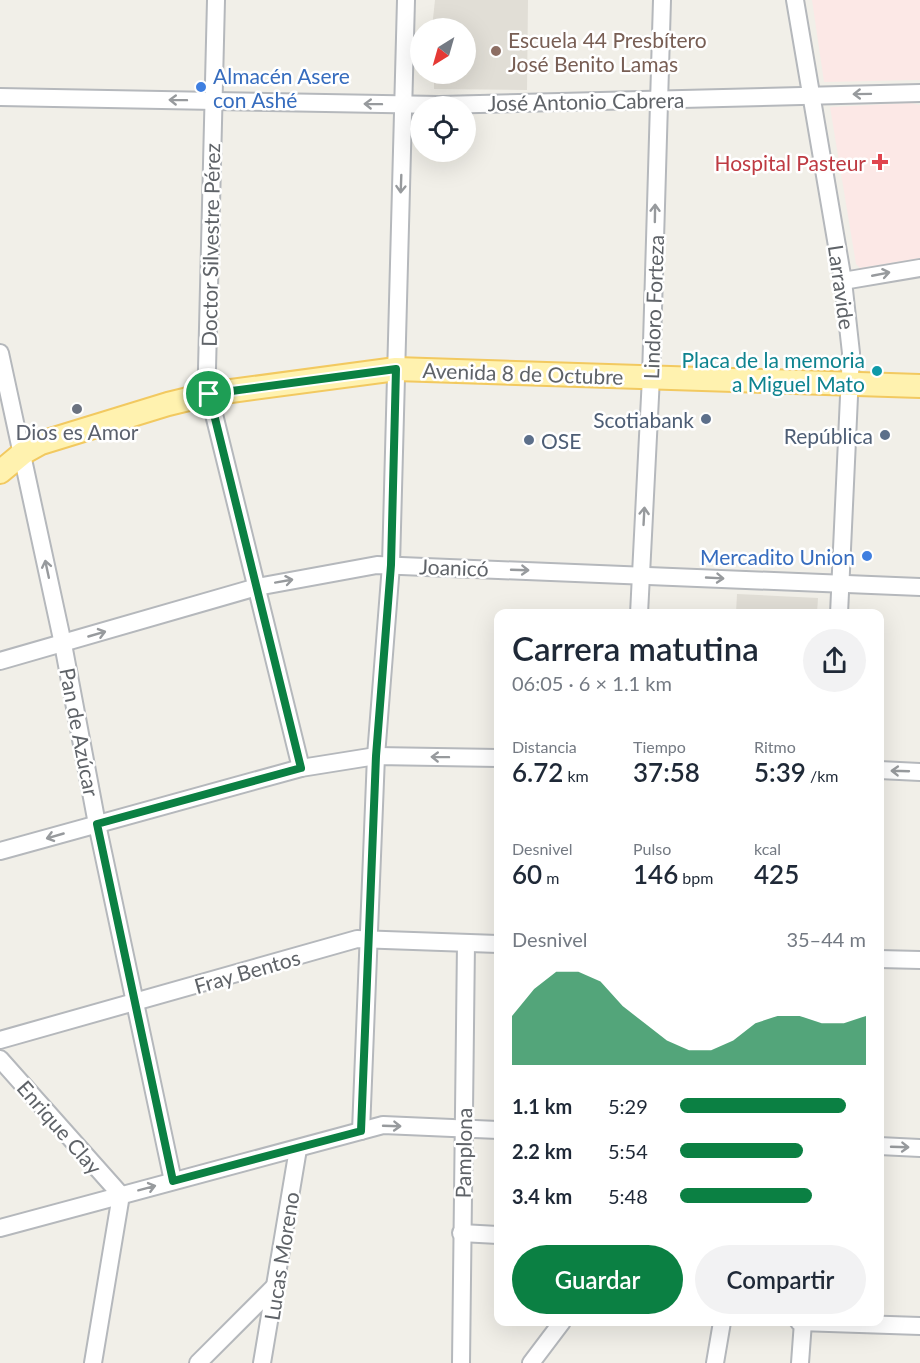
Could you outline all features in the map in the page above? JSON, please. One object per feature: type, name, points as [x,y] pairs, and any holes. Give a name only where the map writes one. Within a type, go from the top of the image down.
[{"type":"main road","name":"Avenida 8 de Octubre","points":[[0,472],[23,453],[72,432],[209,394],[396,369],[920,386]]},
{"type":"street","name":"Doctor Silvestre Pérez","points":[[216,0],[207,369],[209,394],[301,768]]},
{"type":"street","points":[[361,1131],[376,756],[391,565],[406,0]]},
{"type":"street","name":"Lindoro Forteza","points":[[639,609],[651,377],[662,0]]},
{"type":"street","name":"Larravide","points":[[795,0],[843,281],[851,353],[839,609]]},
{"type":"street","name":"José Antonio Cabrera","points":[[0,97],[403,104],[920,93]]},
{"type":"street","points":[[843,281],[920,268]]},
{"type":"street","name":"Pan de Azúcar","points":[[0,353],[63,644],[97,824],[173,1181]]},
{"type":"street","name":"Joanicó","points":[[0,661],[257,586],[377,565],[920,587]]},
{"type":"street","points":[[0,851],[301,768],[376,756],[494,758]]},
{"type":"street","points":[[884,770],[920,772]]},
{"type":"street","name":"Fray Bentos","points":[[0,1040],[357,939],[494,944]]},
{"type":"street","name":"Pamplona","points":[[461,1363],[466,943]]},
{"type":"street","points":[[884,959],[920,960]]},
{"type":"street","name":"Enrique Clay","points":[[0,1059],[121,1195]]},
{"type":"street","points":[[0,1228],[382,1125],[494,1130]]},
{"type":"street","points":[[884,1146],[920,1148]]},
{"type":"street","name":"Lucas Moreno","points":[[262,1363],[298,1149]]},
{"type":"street","points":[[93,1363],[121,1195]]},
{"type":"street","points":[[462,1233],[494,1235]]},
{"type":"street","points":[[198,1363],[277,1284]]},
{"type":"street","points":[[884,1325],[920,1326]]},
{"type":"street","points":[[531,1363],[559,1326]]},
{"type":"street","points":[[715,1363],[721,1326]]},
{"type":"street","points":[[800,1363],[801,1326]]},
{"type":"shaded area","name":"Escuela 44 Presbítero José Benito Lamas","points":[[435,0],[528,0],[527,90],[434,89],[434,84],[476,84],[476,18],[433,18]]},
{"type":"shaded area","points":[[812,0],[920,0],[920,80],[824,82]]},
{"type":"shaded area","name":"Hospital Pasteur","points":[[911,103],[920,105],[920,258],[860,268],[856,264],[830,107]]},
{"type":"shaded area","points":[[737,594],[818,598],[817,609],[736,609]]},
{"type":"place","name":"Escuela 44 Presbítero José Benito Lamas","points":[[496,51]]},
{"type":"place","name":"Almacén Asere con Ashé","points":[[201,87]]},
{"type":"place","name":"Hospital Pasteur","points":[[880,162]]},
{"type":"place","name":"Placa de la memoria a Miguel Mato","points":[[877,371]]},
{"type":"place","name":"Dios es Amor","points":[[77,409]]},
{"type":"place","name":"Scotiabank","points":[[706,419]]},
{"type":"place","name":"República","points":[[885,435]]},
{"type":"place","name":"OSE","points":[[529,440]]},
{"type":"place","name":"Mercadito Union","points":[[867,556]]},
{"type":"route","points":[[396,369],[391,565],[376,756],[361,1131],[173,1181],[97,824],[282,771],[301,768],[209,394],[300,380],[396,369]]}]
